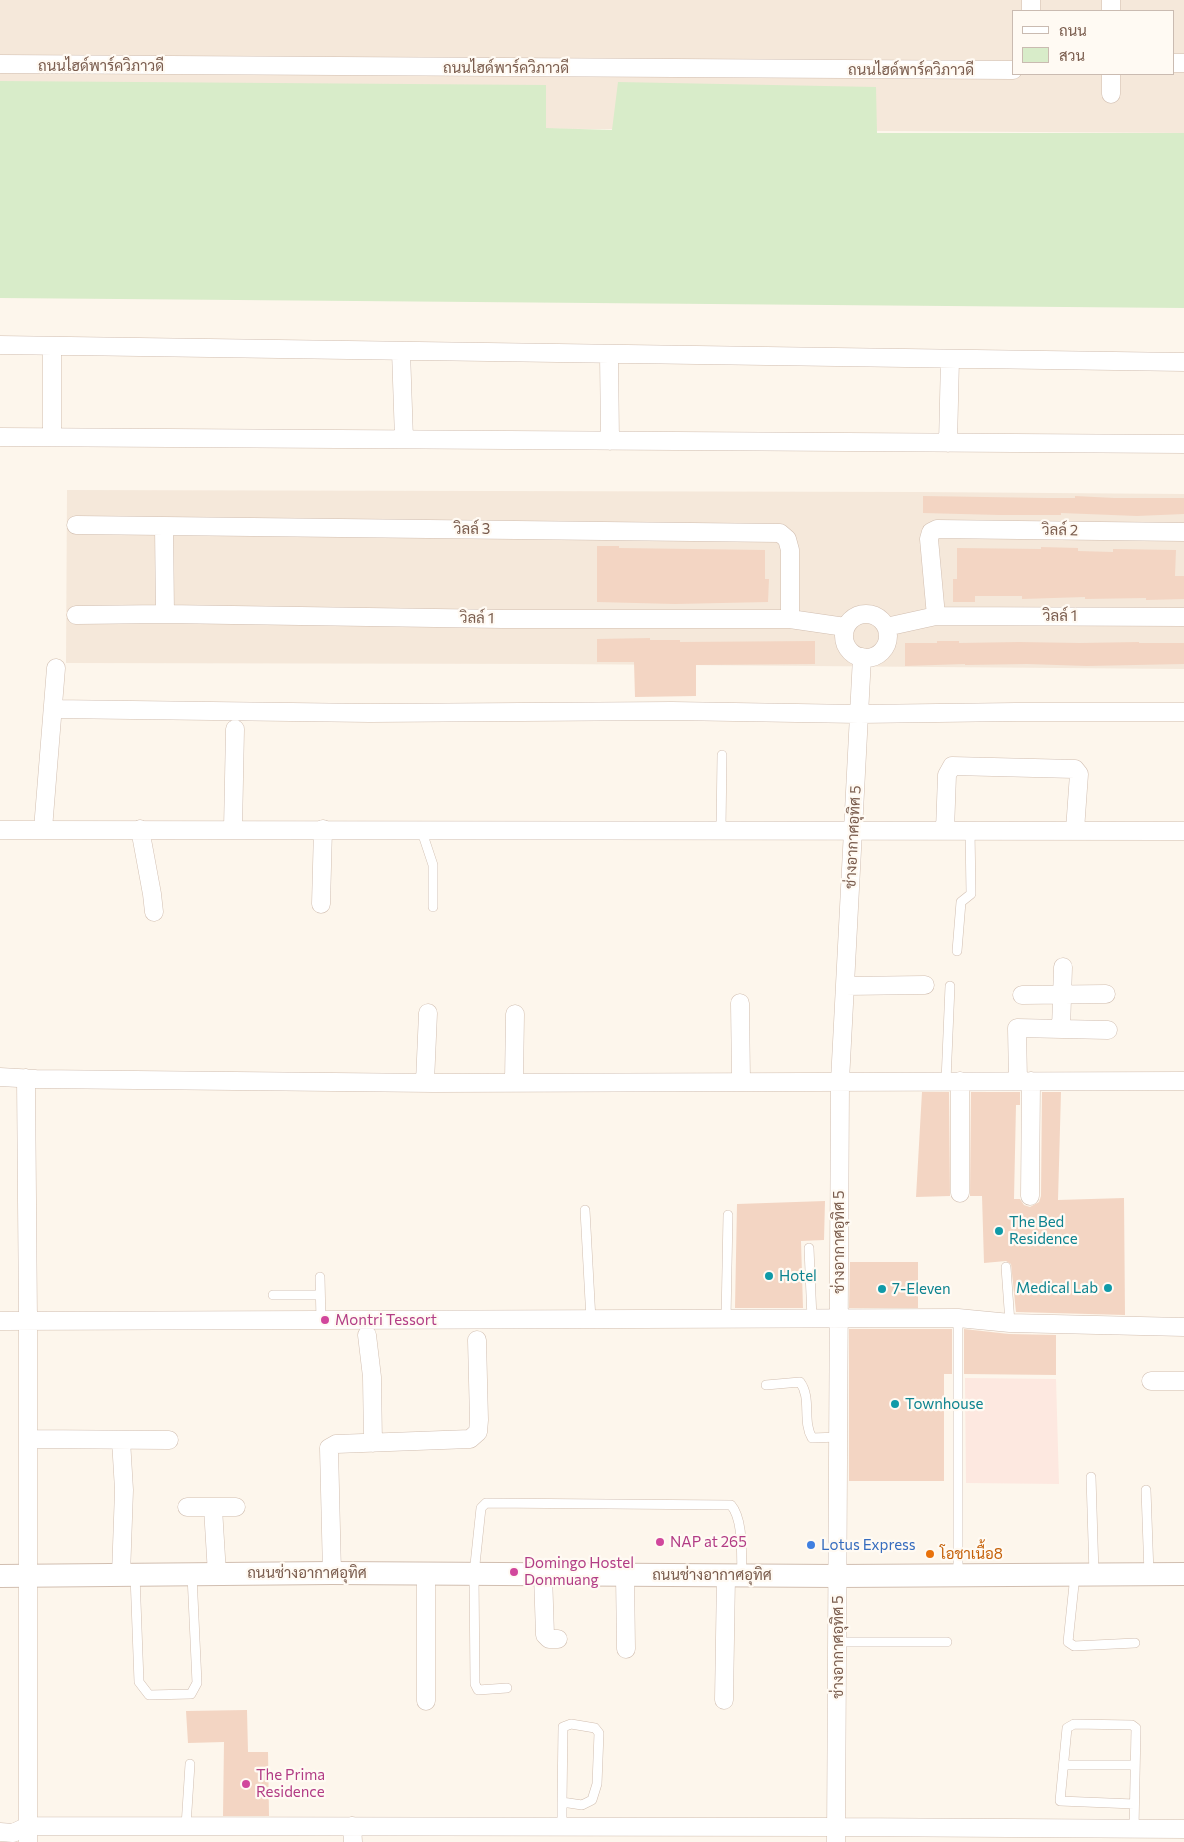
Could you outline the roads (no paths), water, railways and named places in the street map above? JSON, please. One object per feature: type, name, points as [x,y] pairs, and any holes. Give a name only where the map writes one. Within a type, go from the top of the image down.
[{"type":"street","name":"ถนนไฮด์พาร์ควิภาวดี","points":[[0,64],[1012,70]]},
{"type":"street","points":[[1111,75],[1111,94]]},
{"type":"street","points":[[0,345],[1184,362]]},
{"type":"street","points":[[52,346],[52,437]]},
{"type":"street","points":[[401,351],[404,439]]},
{"type":"street","points":[[610,354],[610,440]]},
{"type":"street","points":[[948,443],[950,359]]},
{"type":"street","points":[[0,437],[1184,444]]},
{"type":"street","name":"วิลล์ 3","points":[[76,525],[780,532],[786,539],[790,550],[790,619]]},
{"type":"street","points":[[164,527],[165,614]]},
{"type":"street","name":"วิลล์ 2","points":[[936,616],[929,539],[931,532],[937,529],[1184,532]]},
{"type":"street","name":"วิลล์ 1","points":[[76,615],[165,614],[503,619],[790,619],[845,627]]},
{"type":"street","points":[[857,615],[875,615],[882,620],[886,627],[887,643],[877,655],[870,657],[854,655],[848,649],[845,642],[845,627],[857,615]]},
{"type":"street","name":"วิลล์ 1","points":[[886,627],[936,616],[1184,617]]},
{"type":"street","name":"ช่างอากาศอุทิศ 5","points":[[836,1834],[840,1081],[862,657]]},
{"type":"street","points":[[43,829],[56,668]]},
{"type":"street","points":[[53,709],[370,713],[672,711],[859,714],[1184,712]]},
{"type":"street","points":[[233,829],[235,730]]},
{"type":"street","points":[[945,830],[948,775],[952,766],[1075,768],[1079,774],[1075,830]]},
{"type":"street","points":[[140,829],[154,912]]},
{"type":"street","points":[[321,904],[323,829]]},
{"type":"street","points":[[0,830],[721,829],[1184,831]]},
{"type":"street","points":[[1061,1029],[1063,967]]},
{"type":"street","points":[[845,986],[925,985]]},
{"type":"street","points":[[1022,995],[1106,994]]},
{"type":"street","points":[[740,1003],[741,1081]]},
{"type":"street","points":[[424,1082],[428,1013]]},
{"type":"street","points":[[514,1081],[515,1014]]},
{"type":"street","points":[[1030,1196],[1025,1081],[1017,1028],[1108,1030]]},
{"type":"street","points":[[0,1077],[424,1082],[1184,1081]]},
{"type":"street","points":[[26,1078],[28,1834]]},
{"type":"street","points":[[953,1081],[960,1193]]},
{"type":"street","points":[[0,1321],[958,1318],[1010,1323],[1184,1327]]},
{"type":"street","points":[[367,1335],[372,1376],[373,1443]]},
{"type":"street","points":[[332,1573],[329,1448],[336,1444],[470,1439],[478,1432],[480,1420],[477,1340]]},
{"type":"street","points":[[1151,1381],[1184,1381]]},
{"type":"street","points":[[28,1439],[169,1440]]},
{"type":"street","points":[[121,1440],[128,1575]]},
{"type":"street","points":[[187,1507],[236,1507]]},
{"type":"street","points":[[213,1508],[216,1574]]},
{"type":"street","name":"ถนนช่างอากาศอุทิศ","points":[[0,1576],[332,1573],[734,1576],[1184,1574]]},
{"type":"street","points":[[426,1574],[426,1701]]},
{"type":"street","points":[[543,1574],[546,1635],[549,1639],[558,1640]]},
{"type":"street","points":[[625,1575],[626,1649]]},
{"type":"street","points":[[724,1700],[734,1576]]},
{"type":"street","points":[[0,1832],[28,1834],[186,1826],[213,1834],[353,1834],[562,1827],[836,1834],[1184,1829]]},
{"type":"lane","points":[[721,829],[722,755]]},
{"type":"lane","points":[[421,829],[433,865],[433,907]]},
{"type":"lane","points":[[957,951],[962,902],[971,894],[970,830]]},
{"type":"lane","points":[[950,986],[953,1081]]},
{"type":"lane","points":[[585,1210],[591,1320]]},
{"type":"lane","points":[[726,1319],[728,1214]]},
{"type":"lane","points":[[809,1248],[812,1319]]},
{"type":"lane","points":[[1006,1267],[1010,1323]]},
{"type":"lane","points":[[320,1277],[320,1321]]},
{"type":"lane","points":[[274,1295],[320,1296]]},
{"type":"lane","points":[[958,1318],[958,1575]]},
{"type":"lane","points":[[766,1385],[800,1382],[806,1390],[808,1431],[812,1438],[839,1437]]},
{"type":"lane","points":[[1091,1477],[1084,1575],[1068,1642],[1074,1646],[1135,1644]]},
{"type":"lane","points":[[1146,1490],[1149,1574]]},
{"type":"lane","points":[[507,1688],[478,1690],[475,1684],[474,1574],[481,1508],[486,1503],[731,1505],[737,1512],[740,1532],[734,1576]]},
{"type":"lane","points":[[128,1575],[139,1682],[150,1695],[191,1694],[197,1684],[192,1574]]},
{"type":"lane","points":[[838,1642],[947,1642]]},
{"type":"lane","points":[[562,1802],[582,1805],[592,1800],[597,1784],[599,1733],[595,1728],[571,1724],[563,1727],[562,1802],[562,1827]]},
{"type":"lane","points":[[1134,1804],[1060,1801],[1067,1728],[1074,1724],[1132,1725],[1136,1728],[1134,1829]]},
{"type":"lane","points":[[186,1826],[190,1764]]},
{"type":"lane","points":[[1064,1765],[1135,1765]]},
{"type":"place","name":"The Bed Residence","points":[[999,1231]]},
{"type":"place","name":"Hotel","points":[[769,1276]]},
{"type":"place","name":"Medical Lab","points":[[1108,1288]]},
{"type":"place","name":"7-Eleven","points":[[882,1289]]},
{"type":"place","name":"Montri Tessort","points":[[325,1320]]},
{"type":"place","name":"Townhouse","points":[[895,1404]]},
{"type":"place","name":"NAP at 265","points":[[660,1542]]},
{"type":"place","name":"Lotus Express","points":[[811,1545]]},
{"type":"place","name":"โอชาเนื้อ8","points":[[930,1554]]},
{"type":"place","name":"Domingo Hostel Donmuang","points":[[514,1572]]},
{"type":"place","name":"The Prima Residence","points":[[246,1784]]}]
